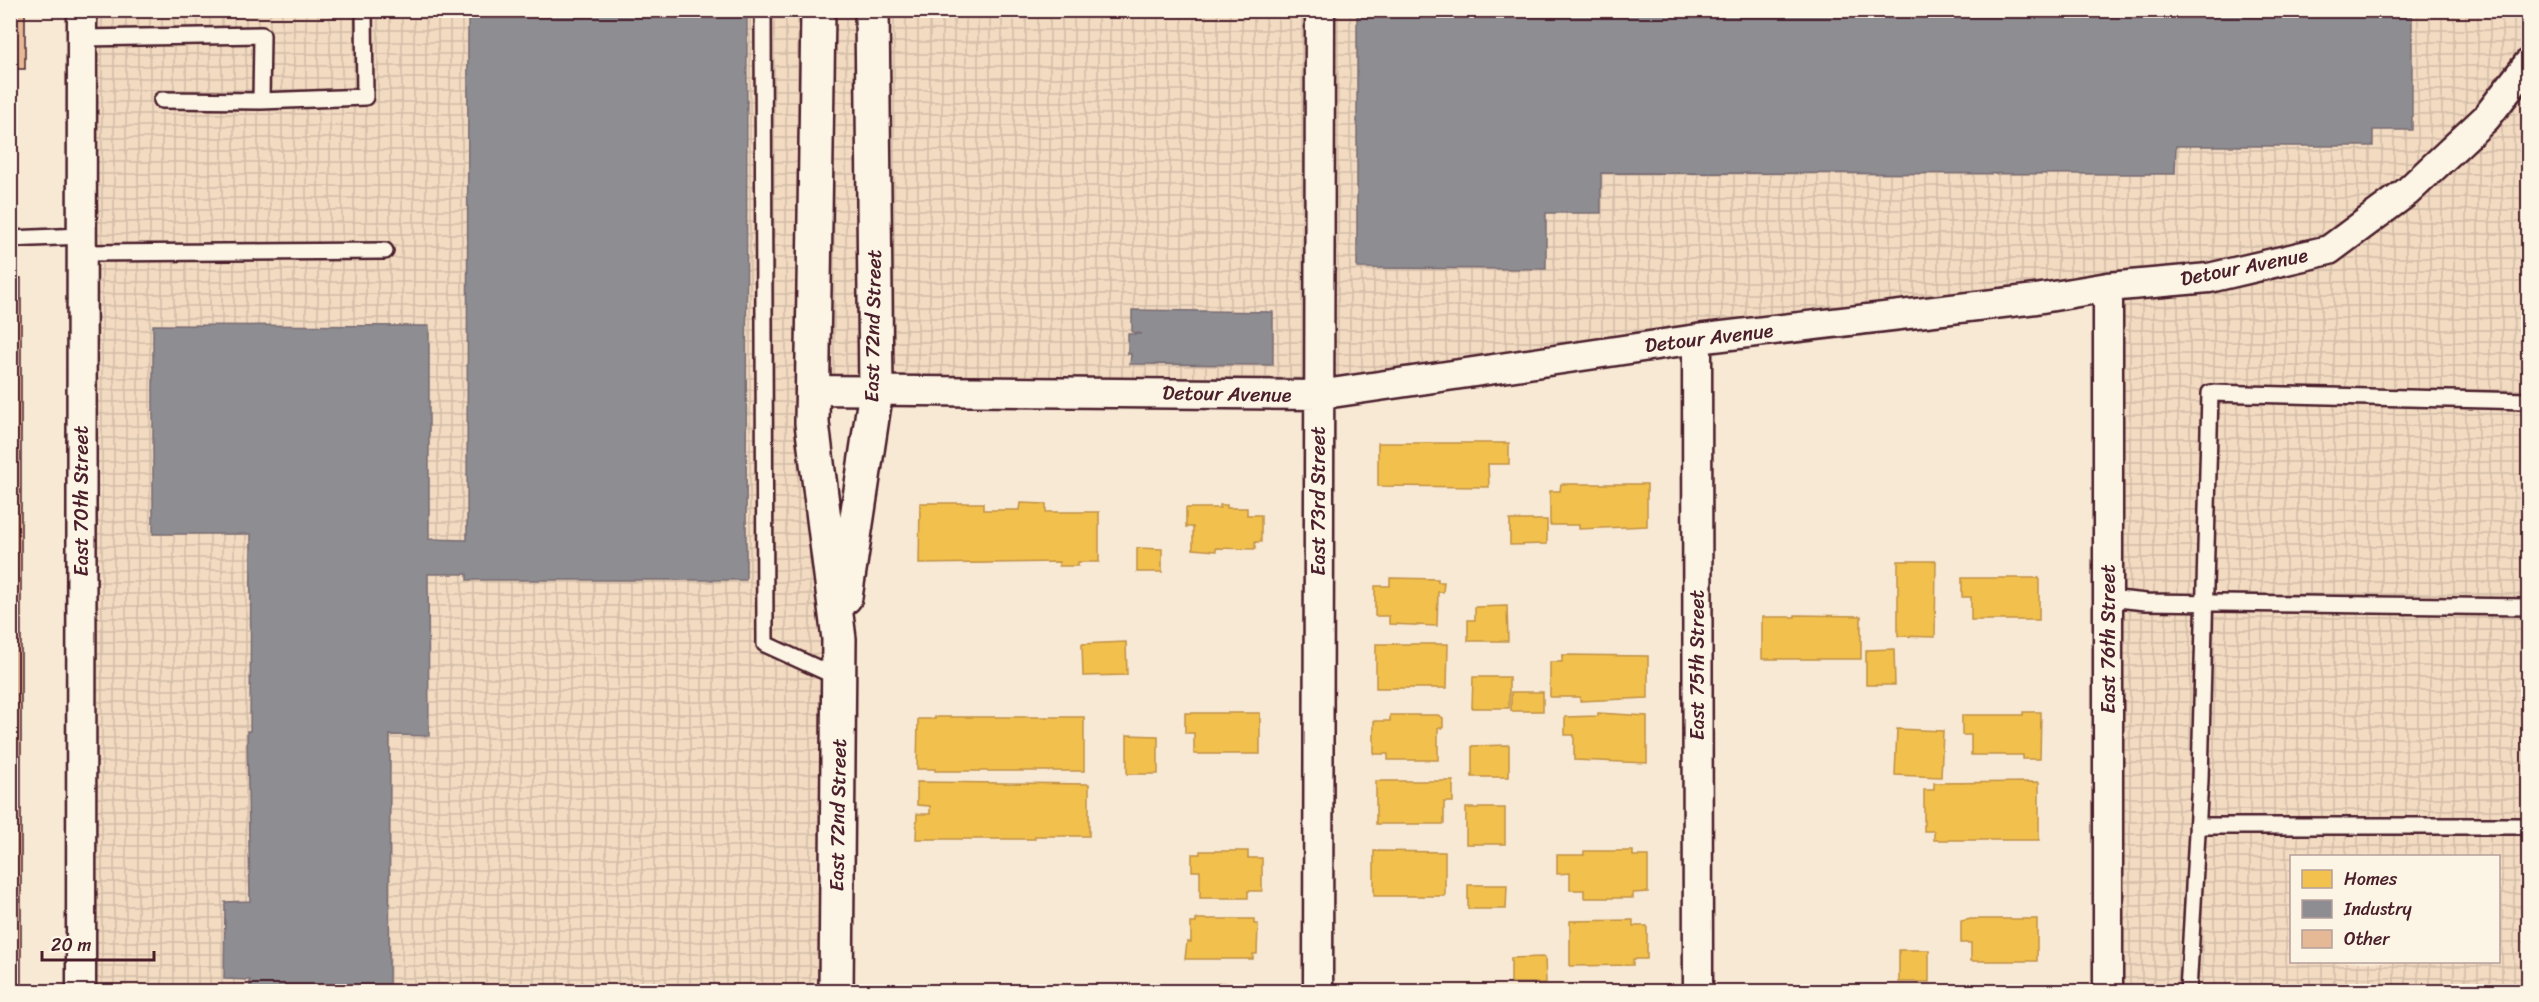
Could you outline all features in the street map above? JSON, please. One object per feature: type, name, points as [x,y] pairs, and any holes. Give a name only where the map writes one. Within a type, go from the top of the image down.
[{"type":"main road","name":"East 72nd Street","points":[[818,10],[812,423],[839,639],[836,992]]},
{"type":"main road","name":"East 72nd Street","points":[[839,639],[876,391],[872,10]]},
{"type":"street","name":"East 73rd Street","points":[[1318,992],[1320,10]]},
{"type":"street","name":"East 70th Street","points":[[81,992],[82,24]]},
{"type":"street","name":"Detour Avenue","points":[[812,390],[1318,395],[1697,339],[2036,299],[2108,287],[2209,278],[2329,250],[2407,192],[2486,118],[2529,64]]},
{"type":"street","name":"East 76th Street","points":[[2108,287],[2108,992]]},
{"type":"street","name":"East 75th Street","points":[[1697,339],[1698,992]]},
{"type":"lane","points":[[162,100],[261,101],[365,97],[364,10]]},
{"type":"lane","points":[[763,10],[765,644],[839,678]]},
{"type":"lane","points":[[82,24],[262,35],[261,101]]},
{"type":"lane","points":[[10,239],[82,245],[385,251]]},
{"type":"lane","points":[[2188,992],[2197,826],[2210,393],[2529,401]]},
{"type":"lane","points":[[2108,598],[2204,602],[2529,607]]},
{"type":"lane","points":[[2197,826],[2529,826]]},
{"type":"shaded area","points":[[82,11],[2528,11],[2528,991],[2108,991],[2108,287],[1318,395],[813,390],[843,614],[836,991],[81,992]]},
{"type":"building: Homes","points":[[1378,443],[1509,443],[1509,464],[1488,464],[1489,487],[1378,486]]},
{"type":"building: Homes","points":[[1561,484],[1647,484],[1647,526],[1579,529],[1579,525],[1550,525],[1550,491],[1560,491]]},
{"type":"building: Homes","points":[[920,503],[983,503],[983,510],[1019,510],[1020,503],[1046,504],[1046,512],[1099,512],[1099,562],[1078,562],[1078,566],[1059,566],[1059,562],[919,564]]},
{"type":"building: Homes","points":[[1220,505],[1227,505],[1227,508],[1247,508],[1247,515],[1261,515],[1261,542],[1255,542],[1255,549],[1216,548],[1216,551],[1193,549],[1193,527],[1186,527],[1186,508],[1220,508]]},
{"type":"building: Homes","points":[[1510,520],[1547,520],[1547,544],[1510,545]]},
{"type":"building: Homes","points":[[1137,548],[1162,549],[1162,572],[1137,572]]},
{"type":"building: Homes","points":[[1898,561],[1936,561],[1935,637],[1898,636]]},
{"type":"building: Homes","points":[[1390,578],[1438,579],[1438,582],[1444,582],[1443,592],[1438,592],[1437,626],[1389,624],[1389,616],[1375,616],[1375,586],[1390,586]]},
{"type":"building: Homes","points":[[1962,578],[2039,578],[2039,620],[1971,620],[1971,597],[1962,597]]},
{"type":"building: Homes","points":[[1507,606],[1508,641],[1468,641],[1468,620],[1475,620],[1475,607]]},
{"type":"building: Homes","points":[[1795,615],[1861,616],[1861,659],[1762,659],[1762,617],[1795,617]]},
{"type":"building: Homes","points":[[1126,642],[1127,675],[1083,676],[1082,644]]},
{"type":"building: Homes","points":[[1376,644],[1448,644],[1447,688],[1376,688]]},
{"type":"building: Homes","points":[[1894,649],[1895,685],[1866,685],[1866,650]]},
{"type":"building: Homes","points":[[1562,655],[1648,656],[1648,698],[1580,701],[1580,697],[1550,697],[1550,662],[1562,662]]},
{"type":"building: Homes","points":[[1473,677],[1509,677],[1509,708],[1472,708]]},
{"type":"building: Homes","points":[[1511,692],[1543,692],[1543,711],[1511,711]]},
{"type":"building: Homes","points":[[2023,712],[2041,712],[2040,759],[2023,759],[2023,755],[1971,755],[1971,735],[1962,735],[1962,715],[2023,715]]},
{"type":"building: Homes","points":[[1185,713],[1260,713],[1260,754],[1194,754],[1194,733],[1185,733]]},
{"type":"building: Homes","points":[[1598,713],[1647,716],[1647,763],[1574,760],[1574,735],[1565,735],[1565,717],[1598,716]]},
{"type":"building: Homes","points":[[1390,715],[1438,715],[1443,718],[1443,728],[1438,728],[1438,760],[1388,760],[1388,754],[1374,754],[1374,721],[1390,721]]},
{"type":"building: Homes","points":[[935,717],[1084,717],[1084,771],[917,769],[918,719],[935,719]]},
{"type":"building: Homes","points":[[1897,729],[1943,731],[1941,777],[1895,775]]},
{"type":"building: Homes","points":[[1127,735],[1158,736],[1158,774],[1127,774]]},
{"type":"building: Homes","points":[[1509,745],[1509,777],[1472,777],[1472,746]]},
{"type":"building: Homes","points":[[1376,781],[1453,781],[1453,802],[1444,802],[1444,824],[1376,824]]},
{"type":"building: Homes","points":[[917,782],[1089,784],[1089,836],[1035,836],[1035,839],[916,839],[917,814],[930,814],[930,806],[917,805]]},
{"type":"building: Homes","points":[[2039,782],[2039,840],[1934,840],[1934,831],[1924,831],[1924,790],[1934,790],[1934,783]]},
{"type":"building: Homes","points":[[1466,808],[1505,808],[1505,844],[1466,844]]},
{"type":"building: Homes","points":[[1200,851],[1248,851],[1248,858],[1262,858],[1262,891],[1248,891],[1248,898],[1200,898],[1200,871],[1192,871],[1192,854],[1200,854]]},
{"type":"building: Homes","points":[[1374,851],[1445,852],[1445,896],[1374,896]]},
{"type":"building: Homes","points":[[1584,851],[1633,851],[1633,856],[1648,856],[1648,892],[1633,893],[1633,898],[1584,898],[1584,890],[1570,890],[1570,873],[1557,874],[1557,855],[1584,855]]},
{"type":"building: Homes","points":[[1468,885],[1507,885],[1506,909],[1468,909]]},
{"type":"building: Homes","points":[[1196,919],[1254,919],[1254,924],[1258,924],[1257,954],[1253,954],[1253,959],[1185,959],[1187,942],[1191,942],[1191,923],[1196,923]]},
{"type":"building: Homes","points":[[2037,919],[2037,961],[1971,961],[1971,943],[1961,943],[1961,921]]},
{"type":"building: Homes","points":[[1633,920],[1633,926],[1647,926],[1647,959],[1633,959],[1633,965],[1570,966],[1570,921]]},
{"type":"building: Homes","points":[[1899,950],[1929,950],[1929,982],[1899,982]]},
{"type":"building: Homes","points":[[1545,957],[1546,983],[1511,983],[1511,958]]},
{"type":"building: Homes","points":[[1219,983],[1225,983],[1225,986],[1259,988],[1259,992],[1172,992],[1172,987],[1219,987]]},
{"type":"building: Homes","points":[[1986,985],[2035,988],[2035,992],[1962,992],[1962,988],[1986,988]]},
{"type":"building: Homes","points":[[1375,986],[1443,988],[1443,992],[1375,992]]},
{"type":"building: Homes","points":[[1633,987],[1633,992],[1579,992],[1579,988]]},
{"type":"building: Industry","points":[[468,10],[747,10],[746,580],[467,580],[467,574],[428,574],[429,736],[390,735],[389,992],[250,992],[250,980],[224,979],[225,902],[250,901],[247,731],[250,731],[251,534],[153,534],[153,325],[429,326],[429,539],[467,540]]},
{"type":"building: Industry","points":[[1357,10],[2412,10],[2412,130],[2373,130],[2373,146],[2176,146],[2175,174],[1601,173],[1601,213],[1546,213],[1546,269],[1357,268]]},
{"type":"building: Industry","points":[[1132,310],[1273,312],[1273,365],[1130,364],[1128,334],[1142,334],[1132,332]]},
{"type":"building: Other","points":[[10,10],[25,10],[25,69],[11,69],[11,79]]},
{"type":"building: Other","points":[[10,278],[21,278],[21,992],[10,992]]}]
